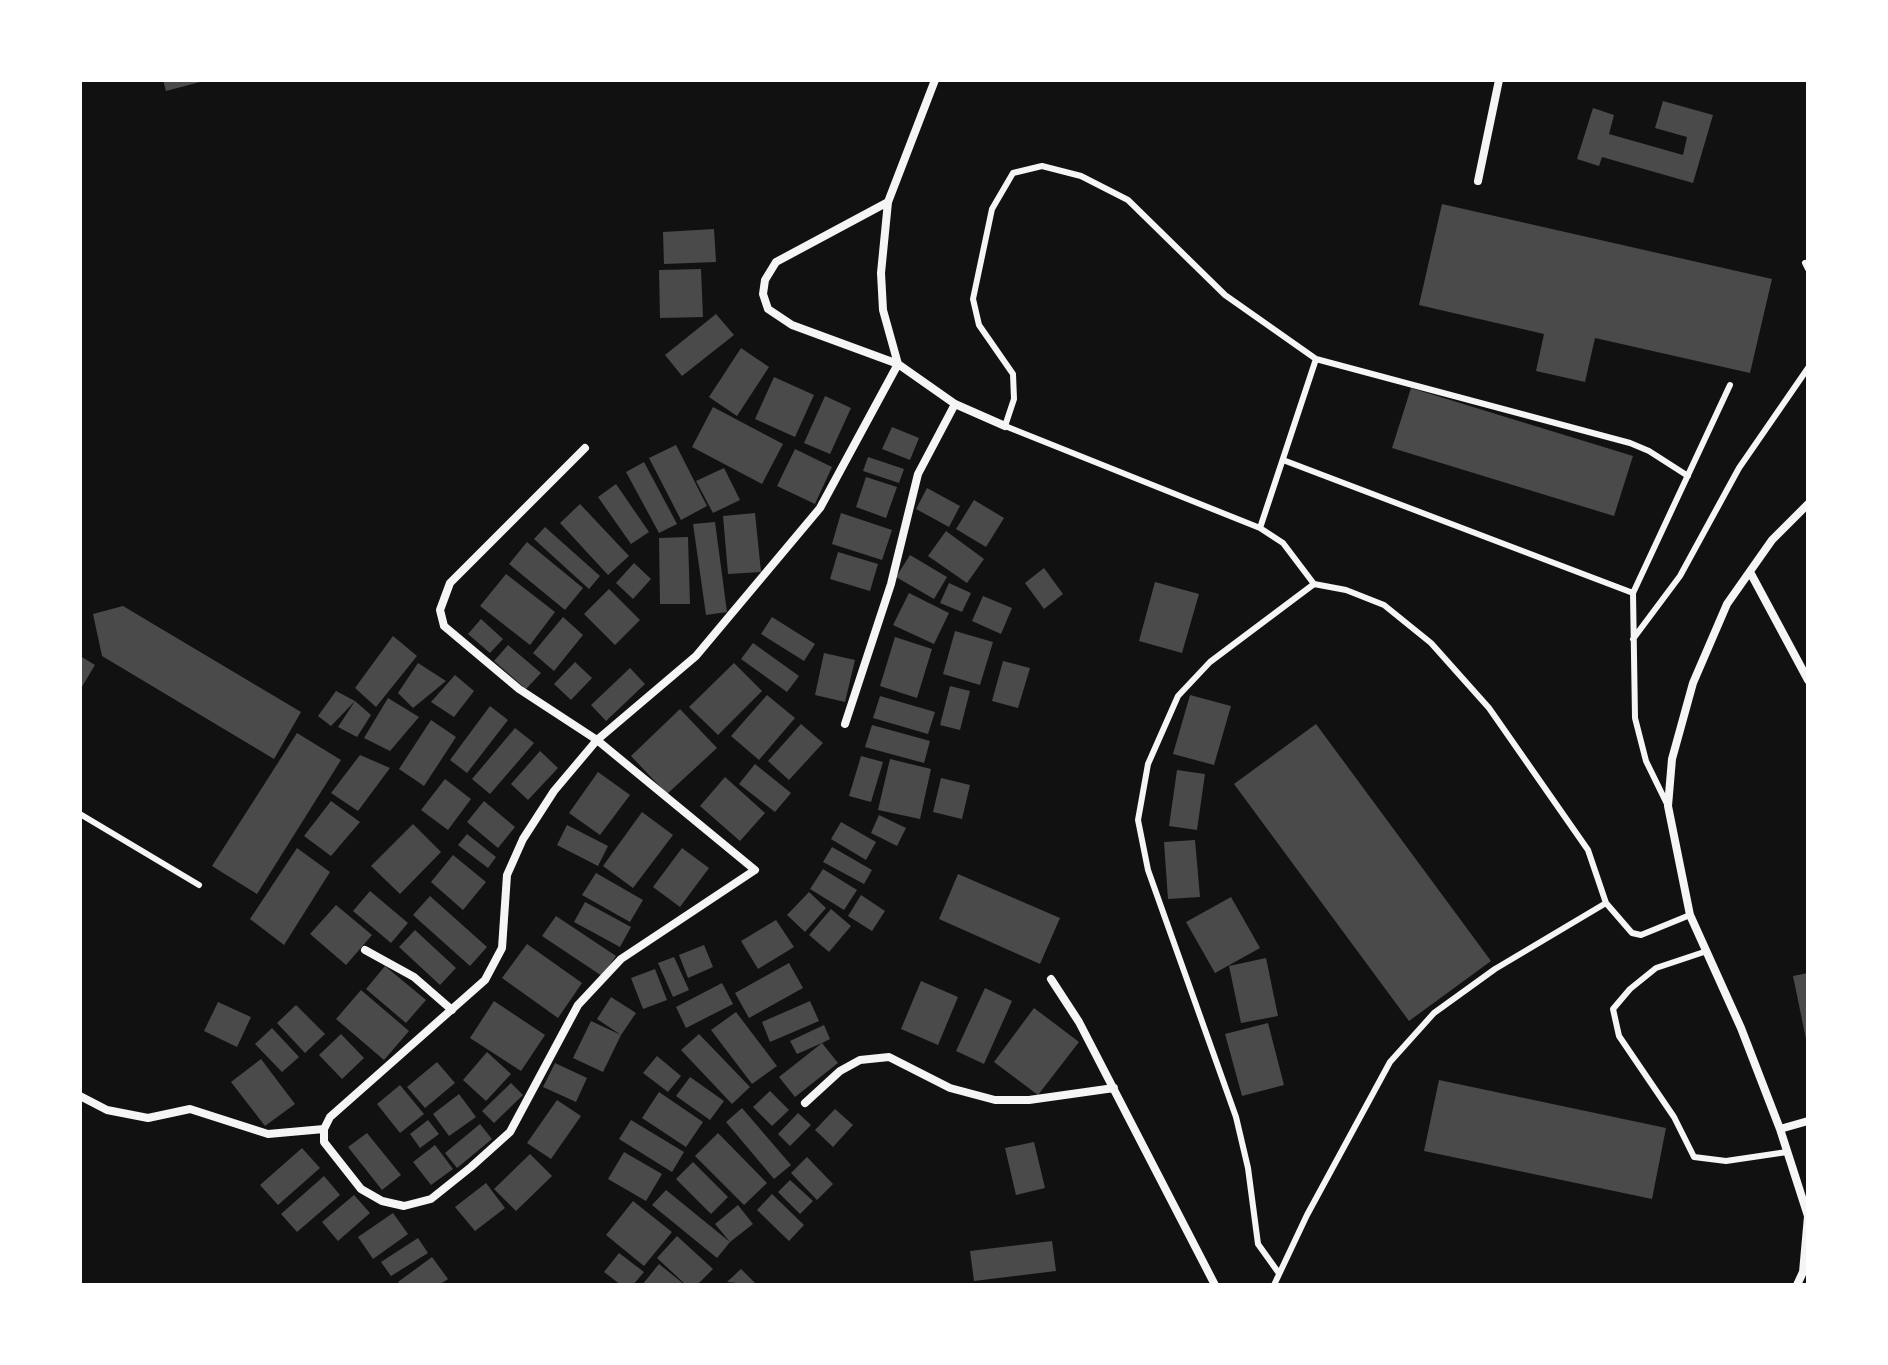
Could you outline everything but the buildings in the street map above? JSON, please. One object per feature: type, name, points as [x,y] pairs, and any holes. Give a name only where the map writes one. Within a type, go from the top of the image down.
[{"type":"street","points":[[585,448],[450,583],[440,610],[444,626],[519,689],[597,740],[755,870],[621,959],[578,1005],[510,1132],[431,1199],[404,1206],[382,1201],[361,1189],[324,1142],[324,1129],[346,1100],[485,980],[502,948],[507,875],[523,839],[554,791],[597,740],[696,656],[820,508],[898,364],[883,310],[881,273],[888,202],[935,80]]},
{"type":"street","points":[[1478,181],[1499,80]]},
{"type":"street","points":[[888,202],[776,262],[765,280],[763,294],[768,309],[792,325],[898,364],[955,404],[1005,426]]},
{"type":"street","points":[[845,724],[891,584],[918,474],[955,404]]},
{"type":"street","points":[[1797,1285],[1803,1272],[1808,1216],[1780,1129],[1741,1028],[1704,952],[1690,915],[1668,806],[1672,759],[1693,683],[1727,604],[1772,540],[1808,504]]},
{"type":"street","points":[[1750,572],[1808,680]]},
{"type":"street","points":[[365,950],[414,977],[452,1010]]},
{"type":"street","points":[[1051,979],[1079,1022],[1215,1285]]},
{"type":"street","points":[[805,1103],[840,1071],[860,1060],[889,1057],[950,1088],[995,1100],[1029,1100],[1114,1088]]},
{"type":"street","points":[[80,1096],[107,1110],[148,1118],[190,1109],[268,1134],[324,1129]]},
{"type":"street","points":[[1780,1129],[1808,1121]]},
{"type":"lane","points":[[1688,476],[1630,443],[1316,359],[1225,295],[1128,200],[1081,176],[1042,166],[1013,173],[992,209],[973,299],[979,325],[1013,374],[1014,399],[1005,426],[1260,528],[1283,543],[1314,584],[1346,590],[1384,605],[1431,643],[1489,708],[1588,850],[1606,903],[1632,933],[1641,935],[1690,915]]},
{"type":"lane","points":[[1260,528],[1316,359]]},
{"type":"lane","points":[[1633,639],[1680,576],[1739,468],[1808,368]]},
{"type":"lane","points":[[1668,806],[1646,761],[1635,718],[1633,593],[1730,385]]},
{"type":"lane","points":[[1283,460],[1633,593]]},
{"type":"lane","points":[[1278,1272],[1258,1244],[1248,1168],[1236,1117],[1148,870],[1138,820],[1148,764],[1178,696],[1210,662],[1314,584]]},
{"type":"lane","points":[[80,814],[199,885]]},
{"type":"lane","points":[[1274,1285],[1278,1272],[1390,1062],[1434,1013],[1495,969],[1606,903]]},
{"type":"lane","points":[[1704,952],[1656,968],[1630,989],[1613,1009],[1619,1036],[1674,1117],[1694,1157],[1726,1161],[1787,1152]]}]
